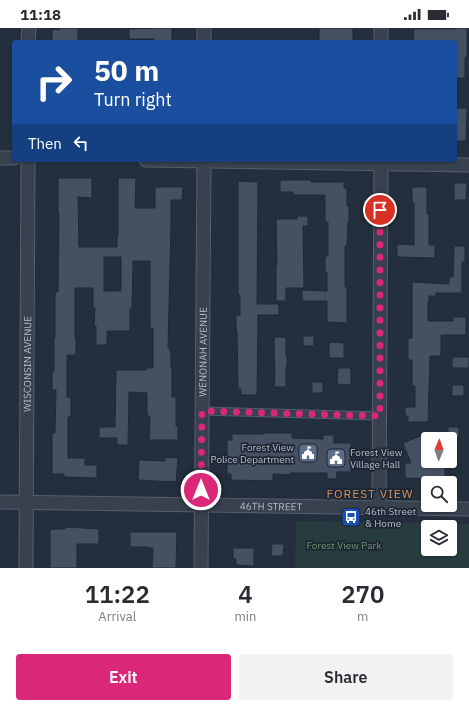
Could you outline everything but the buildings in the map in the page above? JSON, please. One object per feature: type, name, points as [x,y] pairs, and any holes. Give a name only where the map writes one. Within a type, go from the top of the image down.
[{"type":"street","points":[[28,28],[28,40]]},
{"type":"street","points":[[204,28],[204,40]]},
{"type":"street","points":[[381,28],[381,40]]},
{"type":"street","points":[[0,158],[12,158]]},
{"type":"street","name":"WISCONSIN AVENUE","points":[[26,568],[28,162]]},
{"type":"street","name":"WENONAH AVENUE","points":[[201,568],[204,162]]},
{"type":"street","points":[[379,508],[381,162],[469,165]]},
{"type":"street","name":"46TH STREET","points":[[0,502],[469,509]]},
{"type":"lane","points":[[202,411],[380,416]]},
{"type":"green space","name":"Forest View Park","points":[[296,521],[421,523],[421,556],[457,556],[457,524],[469,524],[469,568],[295,568]]},
{"type":"place","name":"Forest View Police Department","points":[[308,453]]},
{"type":"place","name":"Forest View Village Hall","points":[[336,458]]},
{"type":"place","name":"46th Street & Home","points":[[351,517]]},
{"type":"district","name":"FOREST VIEW","points":[[370,494]]},
{"type":"route","points":[[201,490],[202,411],[380,416],[380,210]]}]
